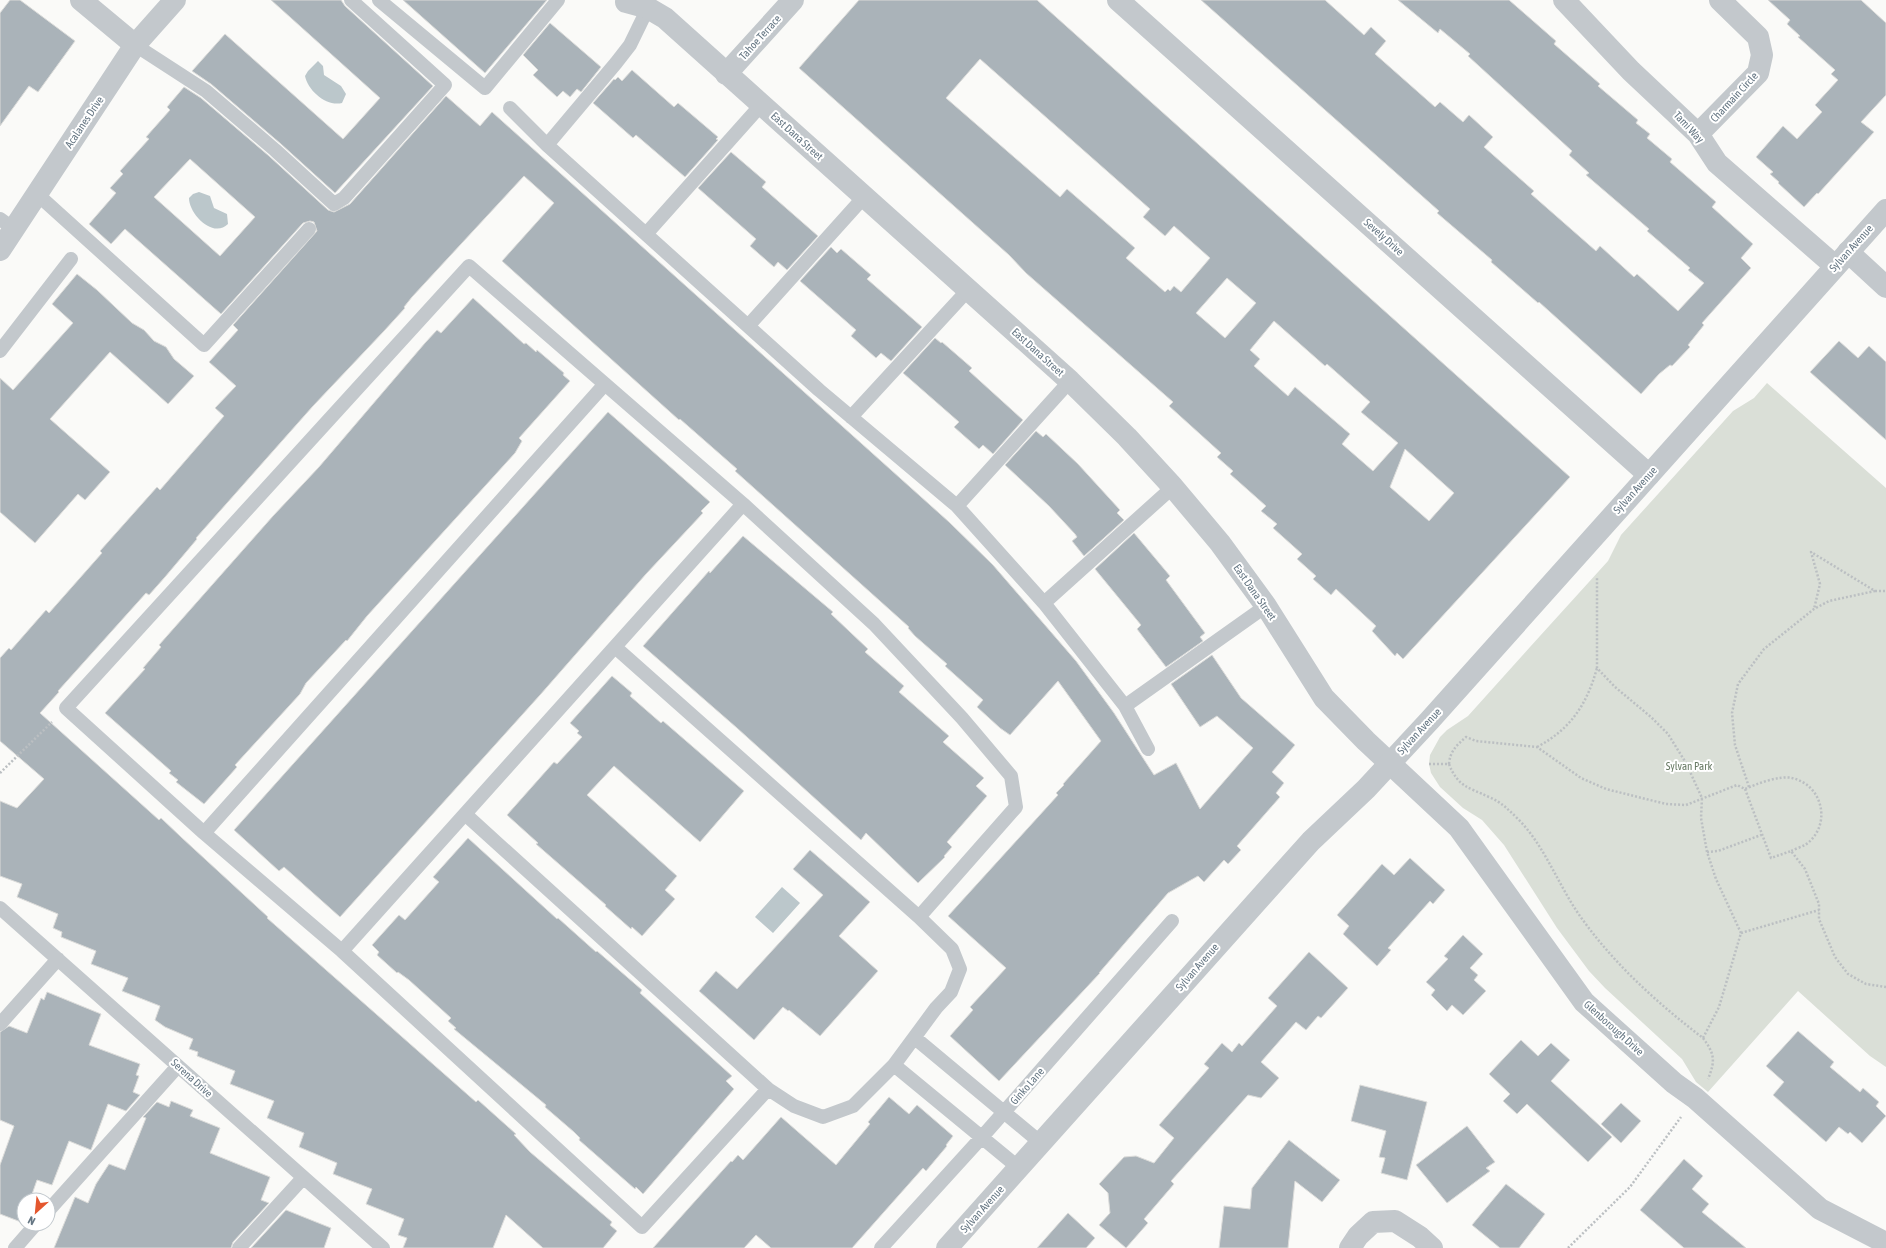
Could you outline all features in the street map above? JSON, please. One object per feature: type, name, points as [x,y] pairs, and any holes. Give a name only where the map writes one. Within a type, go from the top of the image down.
[{"type":"street","points":[[81,0],[135,45]]},
{"type":"street","name":"Acalanes Drive","points":[[0,250],[7,224],[36,194],[135,45],[175,0]]},
{"type":"street","name":"Tahoe Terrace","points":[[726,74],[793,0]]},
{"type":"street","name":"Sevely Drive","points":[[1118,0],[1649,475]]},
{"type":"street","name":"Tami Way","points":[[1564,0],[1631,71],[1698,134],[1717,163],[1841,259],[1886,287]]},
{"type":"street","name":"Charmain Circle","points":[[1698,134],[1758,73],[1762,55],[1758,37],[1720,0]]},
{"type":"street","name":"East Dana Street","points":[[626,2],[648,8],[665,18],[1070,381],[1173,487],[1220,543],[1266,606],[1324,698],[1339,715],[1390,763]]},
{"type":"street","name":"Sylvan Avenue","points":[[947,1248],[1296,858],[1390,763],[1430,720],[1886,210]]},
{"type":"street","name":"Glenborough Drive","points":[[1390,763],[1459,828],[1584,1002],[1674,1083],[1695,1098],[1820,1208],[1886,1242]]},
{"type":"street","points":[[1350,1248],[1358,1236],[1373,1222],[1395,1221],[1420,1237],[1432,1248]]},
{"type":"lane","points":[[135,45],[201,88],[276,150],[334,204],[344,198],[445,85],[351,0]]},
{"type":"lane","points":[[379,0],[485,88],[558,0]]},
{"type":"lane","points":[[547,145],[630,45],[648,8]]},
{"type":"lane","points":[[646,234],[762,104]]},
{"type":"lane","points":[[510,108],[547,145],[748,326],[851,417],[957,506],[1044,603],[1125,706],[1148,749]]},
{"type":"lane","points":[[36,194],[204,345],[310,230]]},
{"type":"lane","points":[[748,326],[864,196]]},
{"type":"lane","points":[[0,351],[71,259]]},
{"type":"lane","points":[[768,1089],[642,1228],[342,951],[204,833],[66,708],[469,266],[743,504],[874,624],[962,718],[1011,776],[1016,807],[919,917]]},
{"type":"lane","points":[[851,417],[968,290]]},
{"type":"lane","points":[[957,506],[1070,381]]},
{"type":"lane","points":[[204,833],[605,384]]},
{"type":"lane","points":[[1044,603],[1173,487]]},
{"type":"lane","points":[[342,951],[743,504]]},
{"type":"lane","points":[[1125,706],[1266,606]]},
{"type":"lane","points":[[465,814],[768,1089],[794,1106],[823,1117],[852,1106],[894,1065],[936,1008],[951,992],[960,969],[952,950],[919,917],[615,647]]},
{"type":"lane","name":"Serena Drive","points":[[0,908],[383,1248]]},
{"type":"lane","name":"Ginko Lane","points":[[881,1248],[1004,1113],[1172,921]]},
{"type":"lane","points":[[0,1024],[58,959]]},
{"type":"lane","points":[[914,1038],[1041,1144]]},
{"type":"lane","points":[[894,1065],[1019,1168]]},
{"type":"lane","points":[[56,1202],[178,1066]]},
{"type":"lane","points":[[239,1248],[303,1178]]},
{"type":"lane","points":[[15,1248],[29,1232]]},
{"type":"path","points":[[1814,609],[1820,584],[1811,552],[1875,591]]},
{"type":"path","points":[[1537,747],[1550,740],[1571,721],[1586,702],[1597,668],[1597,577]]},
{"type":"path","points":[[1749,787],[1734,745],[1732,712],[1738,684],[1764,649],[1814,609],[1829,601],[1875,591],[1886,591]]},
{"type":"path","points":[[1597,668],[1615,687],[1651,717],[1668,734],[1686,764],[1702,798],[1702,818],[1708,852],[1716,879],[1741,933],[1719,1007],[1703,1038]]},
{"type":"path","points":[[0,773],[66,708]]},
{"type":"path","points":[[1568,1248],[1630,1187],[1706,1083],[1713,1068],[1713,1052],[1703,1038],[1650,994],[1613,958],[1580,917],[1528,830],[1504,806],[1488,797],[1464,787],[1455,777],[1449,764],[1449,757],[1453,750],[1466,737],[1476,741],[1537,747],[1581,778],[1606,788],[1666,804],[1686,805],[1737,785],[1745,789],[1761,835],[1771,858],[1805,844],[1813,836],[1822,820],[1822,806],[1815,793],[1806,783],[1792,777],[1771,780],[1745,789]]},
{"type":"path","points":[[1429,764],[1449,764]]},
{"type":"path","points":[[1708,852],[1718,851],[1761,835]]},
{"type":"path","points":[[1791,851],[1805,869],[1819,904],[1819,919],[1835,957],[1848,974],[1866,984],[1886,987]]},
{"type":"path","points":[[1741,933],[1819,910]]},
{"type":"green space","name":"Sylvan Park","points":[[1767,383],[1886,488],[1886,1067],[1870,1056],[1798,991],[1708,1092],[1696,1082],[1682,1059],[1605,988],[1589,971],[1557,928],[1504,845],[1482,820],[1463,808],[1440,787],[1431,773],[1429,764],[1430,755],[1440,737],[1447,730],[1468,716],[1608,561],[1621,535],[1733,411],[1754,398]]},
{"type":"shaded area","points":[[318,61],[323,66],[324,75],[341,86],[346,94],[342,103],[330,103],[319,97],[307,82],[305,76]]},
{"type":"shaded area","points":[[199,192],[210,196],[214,208],[227,214],[228,224],[222,228],[216,229],[209,227],[197,217],[190,204],[189,198],[193,194]]},
{"type":"shaded area","points":[[782,887],[800,903],[773,933],[755,917]]},
{"type":"building","points":[[10,0],[20,0],[75,41],[38,92],[29,86],[0,126],[0,13]]},
{"type":"building","points":[[271,0],[341,0],[345,6],[433,86],[335,193],[211,84],[192,71],[225,34],[343,139],[380,98]]},
{"type":"building","points":[[403,0],[547,0],[485,73]]},
{"type":"building","points":[[859,0],[1037,0],[1570,477],[1403,659],[1397,653],[1395,656],[1372,631],[1376,626],[1336,589],[1331,595],[1313,579],[1316,576],[1297,559],[1302,554],[1273,528],[1277,524],[1261,511],[1266,506],[1230,474],[1233,471],[1217,457],[1221,453],[1169,406],[1173,402],[1026,273],[1009,255],[799,68]],"holes":[[[980,59],[1150,209],[1143,217],[1165,236],[1174,226],[1210,258],[1181,292],[1174,286],[1170,291],[1168,289],[1165,292],[1126,258],[1135,248],[1067,189],[1060,197],[946,98]],[[1227,278],[1256,303],[1225,338],[1196,313]],[[1274,321],[1325,366],[1327,364],[1370,402],[1361,412],[1398,443],[1373,471],[1342,444],[1350,434],[1295,387],[1288,396],[1254,366],[1260,359],[1250,350]],[[1405,449],[1454,493],[1429,521],[1390,487]]]},
{"type":"building","points":[[1201,0],[1325,0],[1364,35],[1371,27],[1386,41],[1375,54],[1435,107],[1440,102],[1463,122],[1469,115],[1493,137],[1484,147],[1534,191],[1531,194],[1596,251],[1600,246],[1634,277],[1637,274],[1678,311],[1704,283],[1688,270],[1690,268],[1647,231],[1649,229],[1586,175],[1589,173],[1569,155],[1572,151],[1468,56],[1470,54],[1440,29],[1438,33],[1398,0],[1509,0],[1556,41],[1554,44],[1600,84],[1598,86],[1638,120],[1636,123],[1650,134],[1647,138],[1672,159],[1670,162],[1716,202],[1712,207],[1753,244],[1741,258],[1751,268],[1702,323],[1704,325],[1688,345],[1690,347],[1672,366],[1670,365],[1659,374],[1641,394],[1539,302],[1538,303],[1491,262],[1492,260],[1437,213],[1439,211]]},
{"type":"building","points":[[1768,0],[1861,0],[1886,23],[1886,95],[1861,122],[1874,132],[1818,194],[1817,193],[1804,207],[1778,183],[1779,182],[1770,174],[1773,172],[1756,157],[1783,126],[1797,139],[1822,112],[1815,105],[1838,80],[1831,74],[1835,70],[1798,37],[1800,36],[1787,24],[1790,20]]},
{"type":"building","points":[[550,23],[601,67],[581,92],[577,89],[570,97],[563,91],[557,97],[533,75],[538,70],[523,55]]},
{"type":"building","points":[[632,70],[674,107],[678,103],[718,137],[716,139],[718,140],[685,177],[636,135],[633,138],[593,103],[614,79],[615,80],[618,77],[622,81]]},
{"type":"building","points":[[184,87],[201,98],[269,156],[328,210],[334,212],[350,204],[446,96],[480,126],[492,112],[949,522],[993,565],[1076,661],[1114,713],[1154,775],[1176,763],[1200,809],[1253,748],[1217,716],[1200,727],[1171,684],[1212,655],[1241,698],[1295,745],[1272,772],[1284,783],[1276,793],[1280,797],[1237,846],[1241,850],[1228,864],[1224,860],[1204,882],[1198,876],[1168,893],[1100,973],[999,1081],[950,1036],[973,1010],[970,1007],[1006,968],[948,916],[1058,795],[1056,793],[1064,785],[1063,784],[1101,741],[1058,681],[1010,735],[1000,728],[977,707],[983,700],[945,666],[947,664],[915,636],[908,628],[909,627],[735,471],[737,469],[680,419],[679,420],[502,261],[554,203],[524,176],[412,297],[404,307],[405,308],[384,331],[313,406],[196,538],[197,539],[149,595],[146,593],[40,713],[159,820],[161,818],[268,917],[267,918],[476,1102],[478,1100],[516,1134],[514,1135],[530,1152],[612,1222],[610,1225],[617,1231],[603,1248],[543,1248],[506,1215],[493,1248],[403,1248],[407,1238],[398,1235],[404,1219],[366,1204],[372,1189],[333,1174],[337,1163],[299,1147],[304,1133],[267,1118],[274,1101],[230,1084],[235,1071],[197,1056],[198,1052],[189,1049],[193,1039],[165,1027],[155,1020],[160,1006],[122,991],[128,978],[91,964],[96,951],[61,937],[62,932],[53,928],[58,914],[17,897],[22,884],[0,876],[0,801],[17,808],[44,779],[0,741],[0,658],[9,648],[11,650],[46,610],[49,613],[102,553],[100,551],[157,487],[160,490],[224,416],[215,408],[236,386],[209,362],[238,330],[233,325],[317,231],[314,222],[310,221],[303,223],[221,314],[125,229],[111,244],[89,224],[116,193],[110,188],[123,174],[120,171],[149,139],[146,137],[170,110],[167,107]],"holes":[[[190,159],[255,217],[220,256],[154,197]]]},
{"type":"building","points":[[731,152],[766,182],[762,187],[818,236],[787,270],[778,262],[774,267],[750,246],[756,239],[698,188]]},
{"type":"building","points":[[831,247],[837,253],[841,249],[871,275],[867,279],[922,327],[891,361],[881,353],[876,358],[851,336],[856,330],[800,281]]},
{"type":"building","points":[[77,274],[97,290],[132,323],[144,330],[154,341],[166,347],[174,359],[194,376],[168,404],[110,352],[50,419],[110,472],[85,500],[78,494],[35,543],[0,512],[0,378],[13,390],[73,323],[52,304]]},
{"type":"building","points":[[473,298],[524,344],[526,343],[536,352],[537,350],[564,373],[563,375],[570,381],[519,438],[522,441],[515,453],[367,616],[347,641],[346,640],[306,683],[300,694],[235,765],[237,767],[204,804],[176,782],[178,780],[169,773],[171,771],[105,713],[145,669],[143,668],[161,647],[159,645],[273,516],[319,467],[425,343],[437,330],[441,333]]},
{"type":"building","points":[[935,338],[941,343],[942,342],[972,368],[969,371],[1023,420],[993,454],[983,445],[979,449],[954,427],[959,422],[903,373]]},
{"type":"building","points":[[1839,341],[1858,358],[1869,346],[1886,362],[1886,440],[1810,372]]},
{"type":"building","points":[[608,412],[710,502],[701,511],[703,513],[646,574],[540,695],[340,917],[284,867],[279,871],[234,830]]},
{"type":"building","points":[[1036,431],[1043,437],[1046,434],[1078,464],[1120,510],[1117,513],[1124,520],[1084,556],[1072,541],[1077,537],[1075,534],[1049,506],[1005,465]]},
{"type":"building","points":[[1134,533],[1170,576],[1166,580],[1205,633],[1200,637],[1203,641],[1166,667],[1137,629],[1141,625],[1095,569]]},
{"type":"building","points":[[743,536],[833,612],[831,614],[868,649],[865,652],[904,686],[899,692],[949,736],[943,742],[984,778],[976,786],[987,796],[947,842],[952,847],[944,856],[945,857],[918,883],[866,833],[861,840],[737,728],[643,646],[709,571],[710,573]]},
{"type":"building","points":[[612,676],[632,693],[630,696],[661,723],[663,721],[744,791],[700,842],[614,766],[587,795],[677,876],[665,890],[675,899],[642,936],[632,927],[631,929],[605,906],[606,905],[536,844],[538,843],[507,815],[554,762],[557,764],[582,737],[577,733],[579,731],[570,723]]},
{"type":"building","points":[[468,838],[557,919],[558,918],[642,990],[640,993],[732,1076],[726,1081],[734,1089],[643,1194],[636,1187],[635,1189],[579,1140],[580,1138],[574,1132],[545,1107],[546,1105],[454,1029],[456,1028],[448,1021],[451,1018],[409,980],[398,972],[397,973],[377,955],[379,952],[372,945],[399,915],[405,920],[439,882],[433,877]]},
{"type":"building","points":[[810,850],[870,902],[839,936],[878,971],[820,1036],[789,1010],[788,1011],[783,1007],[754,1040],[699,991],[716,971],[737,989],[823,895],[793,869]]},
{"type":"building","points":[[1410,858],[1445,890],[1433,904],[1430,901],[1388,948],[1391,950],[1377,966],[1343,934],[1349,926],[1337,915],[1382,864],[1394,875]]},
{"type":"building","points":[[1463,935],[1483,954],[1470,968],[1478,975],[1474,980],[1486,991],[1463,1015],[1452,1005],[1447,1011],[1431,995],[1435,990],[1426,982],[1448,959],[1444,956]]},
{"type":"building","points":[[1309,952],[1348,988],[1321,1018],[1318,1016],[1306,1030],[1296,1022],[1261,1062],[1279,1078],[1261,1098],[1248,1095],[1171,1181],[1174,1184],[1144,1219],[1148,1223],[1126,1248],[1099,1225],[1110,1213],[1108,1193],[1099,1184],[1124,1157],[1136,1156],[1154,1163],[1174,1138],[1159,1125],[1209,1068],[1204,1064],[1222,1043],[1232,1052],[1239,1043],[1242,1046],[1277,1006],[1268,998]]},
{"type":"building","points":[[47,992],[101,1014],[89,1045],[140,1064],[136,1075],[139,1076],[133,1092],[140,1095],[126,1111],[108,1104],[91,1150],[69,1141],[52,1185],[37,1180],[33,1192],[16,1192],[16,1220],[0,1214],[0,1165],[14,1126],[0,1120],[0,1032],[9,1026],[27,1033],[41,998],[44,1000]]},
{"type":"building","points":[[1798,1031],[1834,1062],[1830,1067],[1860,1092],[1863,1088],[1879,1102],[1876,1106],[1886,1116],[1862,1143],[1850,1132],[1848,1134],[1839,1127],[1826,1142],[1773,1095],[1784,1082],[1766,1066]]},
{"type":"building","points":[[1521,1040],[1538,1056],[1551,1043],[1570,1060],[1551,1081],[1612,1137],[1588,1162],[1527,1104],[1517,1114],[1503,1101],[1510,1094],[1489,1074]]},
{"type":"building","points":[[1360,1085],[1427,1102],[1407,1180],[1381,1173],[1385,1158],[1379,1157],[1386,1131],[1351,1121]]},
{"type":"building","points":[[889,1097],[909,1114],[917,1105],[953,1136],[946,1145],[947,1146],[926,1171],[923,1168],[852,1248],[771,1248],[756,1235],[744,1248],[653,1248],[731,1161],[732,1162],[738,1155],[743,1160],[781,1117],[836,1165],[870,1124],[868,1122]]},
{"type":"building","points":[[171,1101],[193,1110],[190,1116],[220,1128],[210,1153],[270,1177],[261,1200],[269,1203],[233,1242],[231,1248],[54,1248],[75,1197],[88,1203],[96,1184],[109,1164],[125,1170],[146,1118],[143,1117],[157,1102],[169,1107]]},
{"type":"building","points":[[1621,1103],[1641,1121],[1621,1143],[1601,1124]]},
{"type":"building","points":[[1467,1126],[1495,1162],[1486,1168],[1490,1171],[1447,1203],[1416,1165]]},
{"type":"building","points":[[1289,1140],[1340,1180],[1322,1202],[1295,1181],[1288,1248],[1219,1248],[1224,1206],[1250,1209],[1252,1188]]},
{"type":"building","points":[[1684,1159],[1703,1176],[1692,1189],[1709,1204],[1702,1212],[1746,1248],[1684,1248],[1640,1210]]},
{"type":"building","points":[[1506,1184],[1545,1214],[1519,1248],[1500,1248],[1472,1225]]},
{"type":"building","points":[[286,1210],[331,1228],[324,1248],[251,1248]]},
{"type":"building","points":[[1068,1213],[1095,1238],[1086,1248],[1037,1248]]}]
